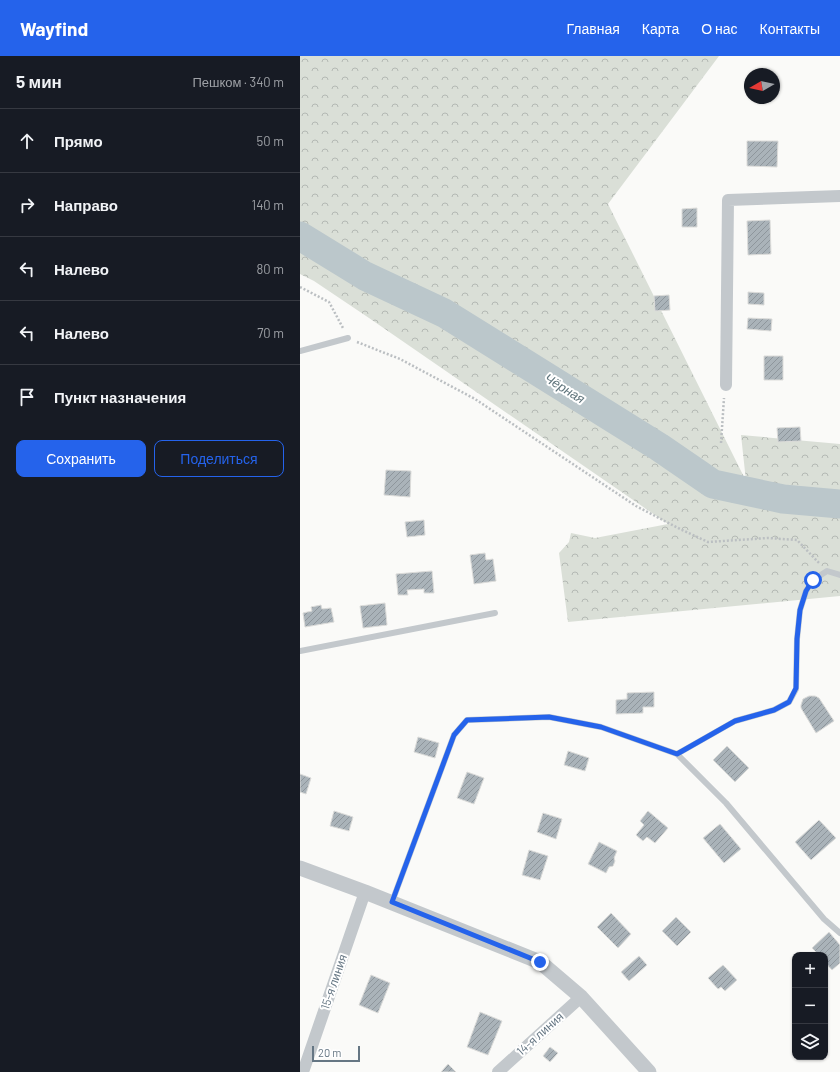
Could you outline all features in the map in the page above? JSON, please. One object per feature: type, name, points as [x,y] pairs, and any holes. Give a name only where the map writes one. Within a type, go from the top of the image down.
[{"type":"street","points":[[726,385],[728,200],[840,196]]},
{"type":"street","points":[[300,868],[392,902],[540,962],[581,997],[649,1072]]},
{"type":"street","name":"15-я линия","points":[[303,1072],[365,892]]},
{"type":"street","name":"14-я линия","points":[[498,1072],[581,997]]},
{"type":"lane","points":[[300,351],[348,338]]},
{"type":"lane","points":[[677,754],[735,721],[774,710],[789,702],[796,688],[797,639],[800,610],[806,591],[813,580],[827,571],[840,575]]},
{"type":"lane","points":[[300,651],[495,613]]},
{"type":"lane","points":[[392,902],[454,735],[467,720],[549,717],[601,727],[677,754],[726,803],[824,918],[840,933]]},
{"type":"path","points":[[300,287],[329,302],[348,338],[400,359],[475,399],[636,506],[708,542],[768,538],[797,540],[827,571]]},
{"type":"path","points":[[721,443],[726,385]]},
{"type":"green space","points":[[300,56],[719,56],[608,204],[746,481],[741,435],[840,444],[840,596],[568,622],[559,553],[569,542],[571,533],[595,538],[668,524],[369,318],[314,281],[300,274]]},
{"type":"building","points":[[747,141],[778,141],[777,167],[747,166]]},
{"type":"building","points":[[697,208],[697,227],[682,227],[682,209]]},
{"type":"building","points":[[770,220],[771,254],[748,255],[747,221]]},
{"type":"building","points":[[748,292],[764,293],[764,305],[748,304]]},
{"type":"building","points":[[669,295],[670,310],[655,311],[654,296]]},
{"type":"building","points":[[748,318],[772,319],[771,331],[747,329]]},
{"type":"building","points":[[764,356],[783,356],[783,380],[764,380]]},
{"type":"building","points":[[800,427],[801,441],[778,442],[777,428]]},
{"type":"building","points":[[386,470],[411,471],[410,497],[384,495]]},
{"type":"building","points":[[424,520],[425,535],[407,537],[405,522]]},
{"type":"building","points":[[485,553],[486,560],[493,559],[496,581],[474,584],[470,555]]},
{"type":"building","points":[[432,571],[434,593],[424,593],[424,589],[407,590],[408,595],[398,595],[396,574]]},
{"type":"building","points":[[385,603],[387,625],[363,628],[360,606]]},
{"type":"building","points":[[321,605],[322,609],[331,608],[334,622],[305,627],[303,613],[312,611],[311,607]]},
{"type":"building","points":[[654,692],[654,707],[643,707],[643,713],[616,714],[616,700],[627,699],[627,693]]},
{"type":"building","points":[[809,696],[819,698],[834,721],[816,733],[801,708],[803,699]]},
{"type":"building","points":[[418,737],[439,743],[435,758],[414,752]]},
{"type":"building","points":[[727,746],[749,768],[735,782],[713,760]]},
{"type":"building","points":[[568,751],[589,758],[585,771],[564,765]]},
{"type":"building","points":[[467,772],[484,778],[474,804],[457,798]]},
{"type":"building","points":[[300,774],[311,778],[306,794],[300,792]]},
{"type":"building","points":[[334,811],[353,817],[349,831],[330,826]]},
{"type":"building","points":[[648,811],[668,828],[655,843],[647,837],[643,841],[636,835],[644,825],[640,821]]},
{"type":"building","points":[[543,813],[562,819],[556,839],[537,832]]},
{"type":"building","points":[[819,820],[836,838],[811,860],[795,842]]},
{"type":"building","points":[[720,824],[741,849],[724,863],[703,838]]},
{"type":"building","points":[[599,842],[617,851],[613,866],[609,867],[606,873],[588,864]]},
{"type":"building","points":[[529,850],[548,856],[540,880],[522,875]]},
{"type":"building","points":[[611,913],[631,934],[618,948],[597,927]]},
{"type":"building","points":[[676,917],[691,932],[677,946],[662,931]]},
{"type":"building","points":[[829,932],[840,945],[840,963],[832,970],[828,965],[828,952],[816,952],[812,948]]},
{"type":"building","points":[[639,956],[647,965],[629,981],[621,972]]},
{"type":"building","points":[[723,965],[737,980],[725,991],[721,987],[718,989],[708,978]]},
{"type":"building","points":[[371,975],[390,983],[378,1013],[359,1005]]},
{"type":"building","points":[[480,1012],[502,1021],[488,1055],[467,1047]]},
{"type":"building","points":[[550,1047],[558,1053],[550,1062],[543,1056]]},
{"type":"building","points":[[448,1064],[456,1072],[441,1072]]},
{"type":"waterway","name":"Чёрная","points":[[300,236],[365,276],[444,313],[659,447],[713,484],[783,499],[840,504]]},
{"type":"route","points":[[540,962],[392,902],[454,735],[467,720],[549,717],[601,727],[677,754],[735,721],[774,710],[789,702],[796,688],[797,639],[800,610],[806,591],[813,580]]}]
